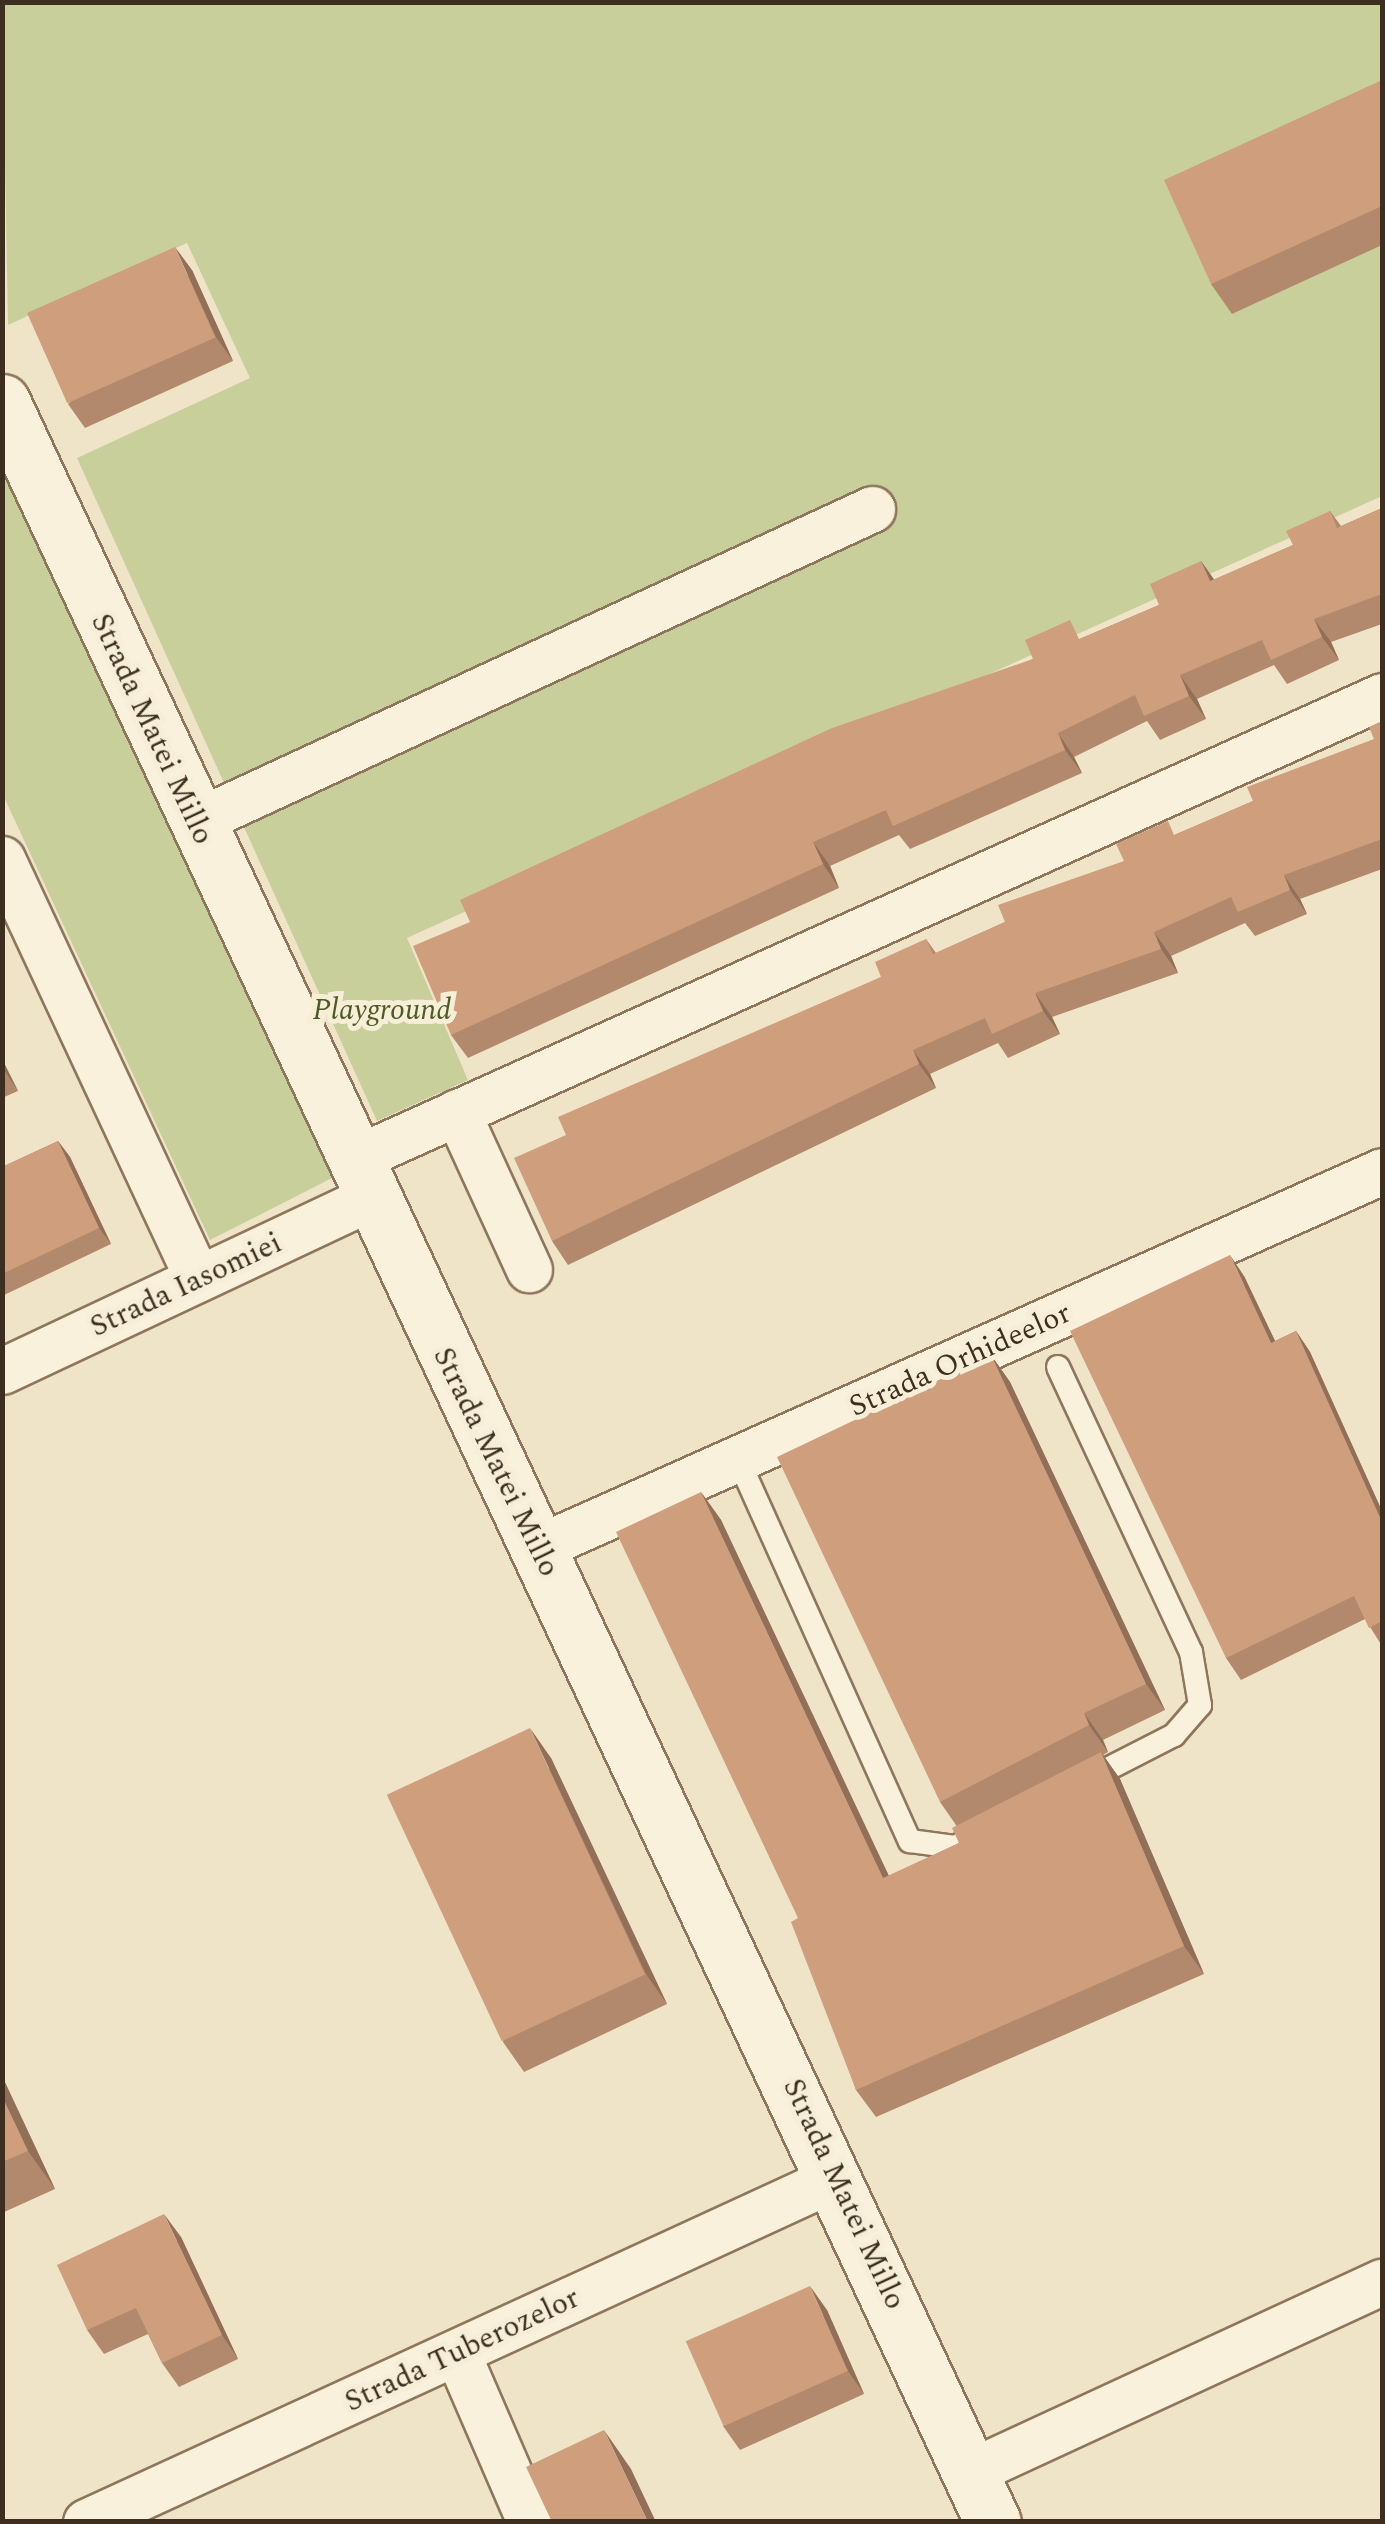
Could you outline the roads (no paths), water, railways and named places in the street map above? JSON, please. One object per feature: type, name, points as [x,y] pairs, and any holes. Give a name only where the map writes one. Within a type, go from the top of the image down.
[{"type":"street","name":"Strada Matei Millo","points":[[2,402],[360,1179],[838,2177],[993,2522]]},
{"type":"street","points":[[194,822],[872,509]]},
{"type":"street","name":"Strada Iasomiei","points":[[2,1372],[198,1279],[360,1179],[457,1112],[1382,696]]},
{"type":"street","points":[[2,859],[198,1279]]},
{"type":"street","points":[[457,1112],[530,1268]]},
{"type":"street","name":"Strada Orhideelor","points":[[537,1548],[1382,1171]]},
{"type":"street","name":"Strada Tuberozelor","points":[[86,2522],[838,2177]]},
{"type":"street","points":[[970,2472],[1382,2282]]},
{"type":"street","points":[[458,2353],[530,2522]]},
{"type":"lane","points":[[1056,1796],[1174,1736],[1200,1705],[1191,1652],[1058,1368]]},
{"type":"lane","points":[[738,1459],[910,1841],[955,1848],[1006,1822]]},
{"type":"park label","name":"Playground","points":[[382,1010]]}]
